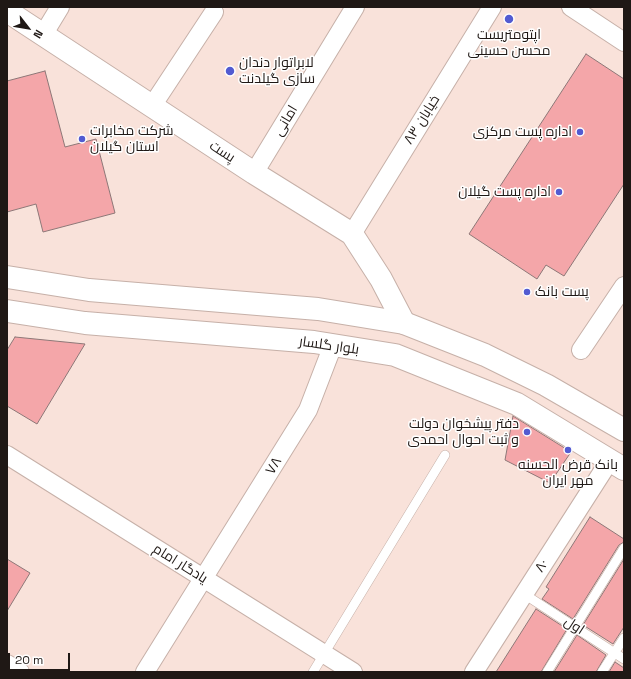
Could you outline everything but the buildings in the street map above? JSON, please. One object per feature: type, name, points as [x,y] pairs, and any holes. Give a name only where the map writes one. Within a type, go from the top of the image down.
[{"type":"main road","name":"پست","points":[[7,11],[254,173],[352,234],[382,279],[404,323]]},
{"type":"main road","points":[[7,277],[89,290],[318,309],[404,323],[506,365],[546,385],[624,430]]},
{"type":"main road","name":"بلوار گلسار","points":[[7,311],[85,323],[333,345],[396,356],[517,404],[617,464]]},
{"type":"street","points":[[43,35],[60,7]]},
{"type":"street","name":"امانی","points":[[254,173],[355,7]]},
{"type":"street","name":"خیابان ۸۳","points":[[352,234],[492,7]]},
{"type":"street","points":[[570,7],[622,38]]},
{"type":"street","points":[[152,106],[214,12]]},
{"type":"street","points":[[580,350],[624,286]]},
{"type":"street","name":"۷۸","points":[[204,580],[308,410],[333,345]]},
{"type":"street","name":"یادگار امام","points":[[7,455],[204,580],[353,672]]},
{"type":"street","name":"۸۰","points":[[474,672],[524,594],[617,464]]},
{"type":"street","points":[[145,672],[204,580]]},
{"type":"street","points":[[7,664],[20,672]]},
{"type":"lane","points":[[313,672],[445,455]]},
{"type":"lane","points":[[547,672],[624,548]]},
{"type":"lane","name":"اول","points":[[524,594],[624,659]]},
{"type":"lane","points":[[602,672],[624,638]]},
{"type":"place","name":"اپتومتریست محسن حسینی","points":[[509,19]]},
{"type":"place","name":"لابراتوار دندان سازی گیلدنت","points":[[230,71]]},
{"type":"place","name":"اداره پست مرکزی","points":[[580,132]]},
{"type":"place","name":"شرکت مخابرات استان گیلان","points":[[82,139]]},
{"type":"place","name":"اداره پست گیلان","points":[[559,192]]},
{"type":"place","name":"پست بانک","points":[[527,292]]},
{"type":"place","name":"دفتر پیشخوان دولت و ثبت احوال احمدی","points":[[527,432]]},
{"type":"place","name":"بانک قرض الحسنه مهر ایران","points":[[568,450]]}]
